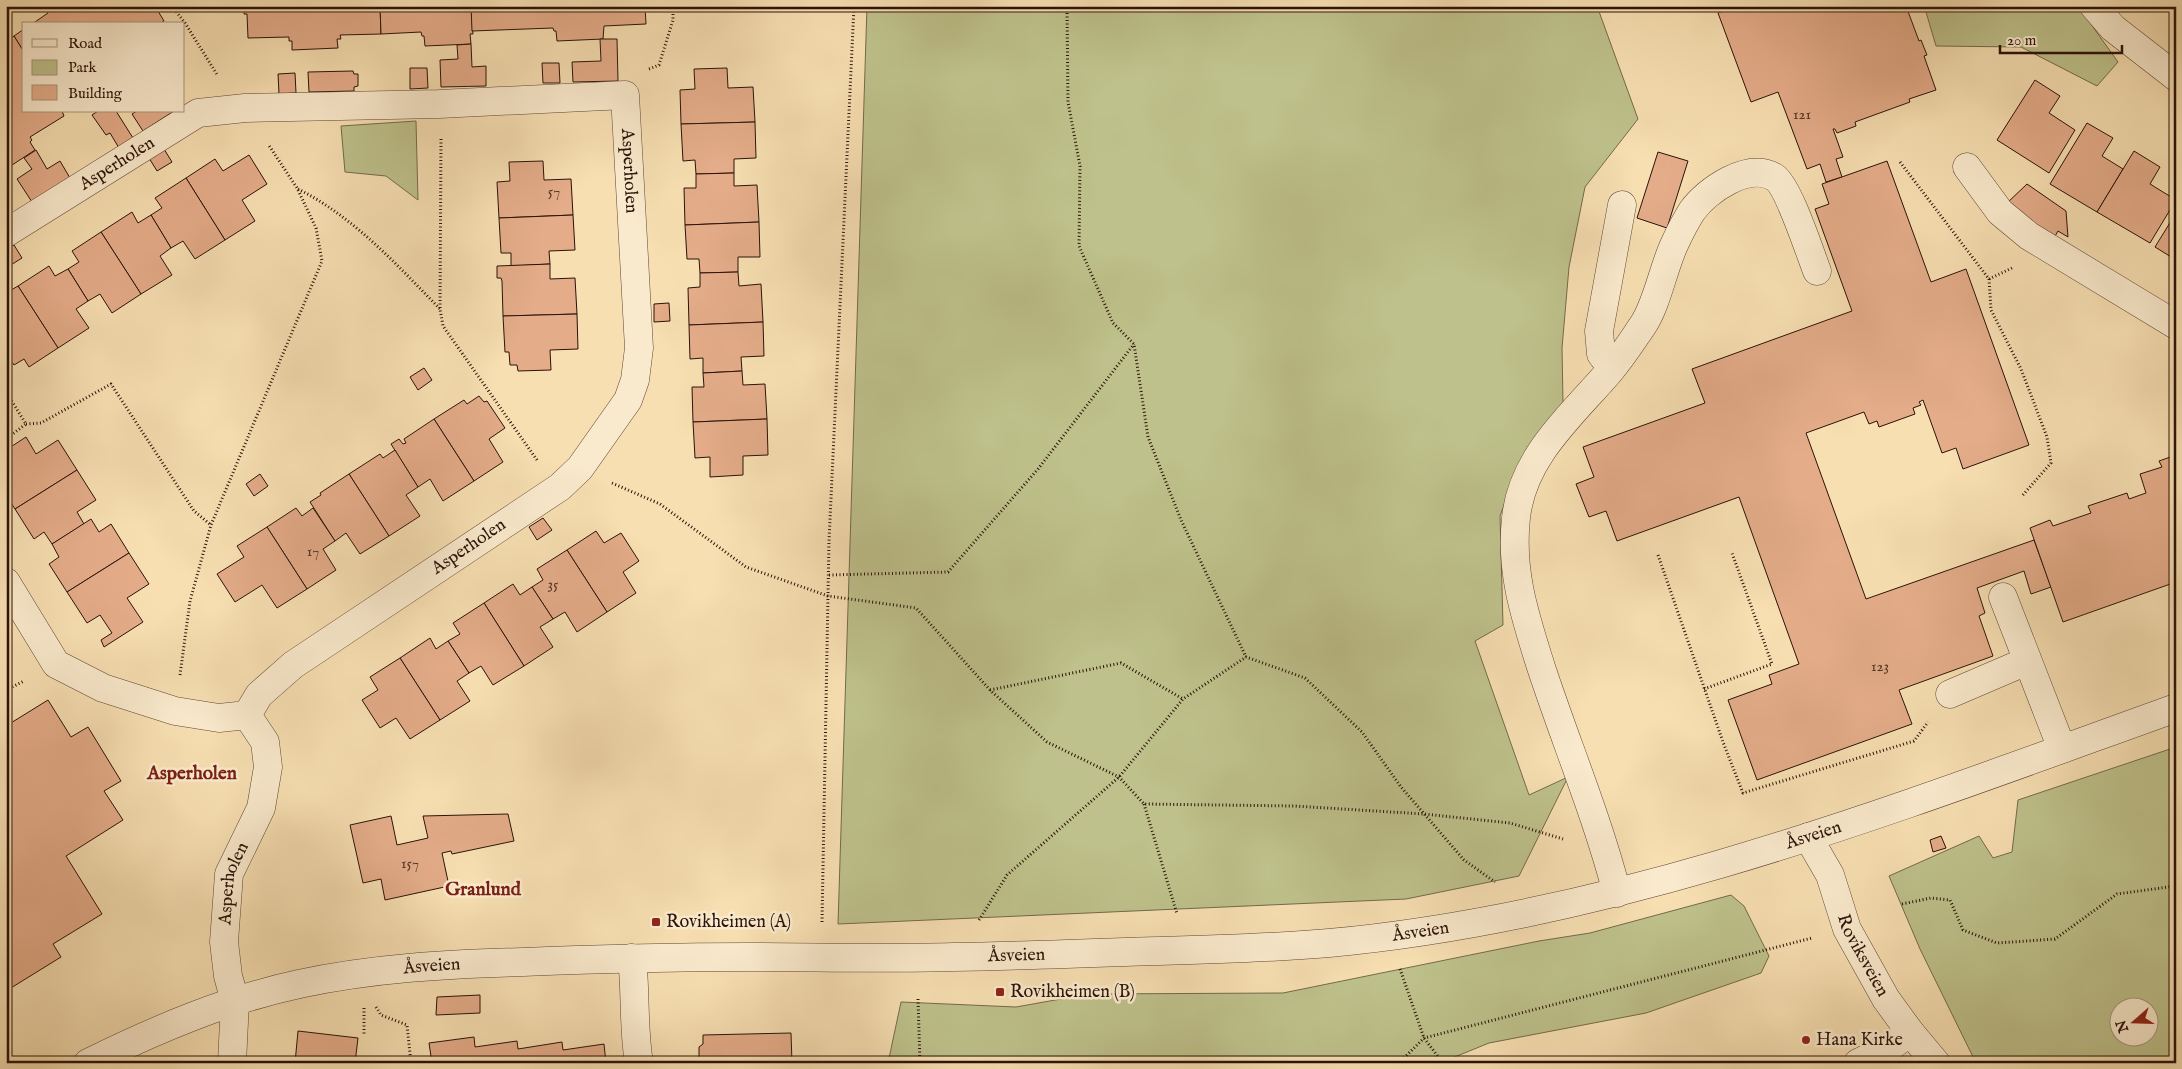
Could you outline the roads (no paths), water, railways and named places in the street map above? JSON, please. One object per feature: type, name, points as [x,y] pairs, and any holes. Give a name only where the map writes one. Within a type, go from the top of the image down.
[{"type":"street","points":[[2094,6],[2113,28],[2176,77]]},
{"type":"street","name":"Asperholen","points":[[6,233],[198,113],[245,108],[439,104],[625,95],[638,339],[636,372],[628,400],[580,468],[560,487],[292,665],[258,695],[247,715],[265,742],[268,767],[261,808],[229,874],[224,942],[228,976],[235,1001]]},
{"type":"street","points":[[1967,167],[2000,212],[2029,236],[2176,326]]},
{"type":"street","points":[[1617,893],[1586,791],[1552,701],[1521,602],[1514,557],[1516,515],[1525,479],[1543,447],[1612,368],[1645,322],[1674,246],[1693,210],[1724,182],[1754,172],[1775,177],[1786,192],[1817,272]]},
{"type":"street","points":[[1612,368],[1601,354],[1598,331],[1622,205]]},
{"type":"street","points":[[6,582],[56,664],[103,688],[175,710],[219,718],[247,715]]},
{"type":"street","points":[[2004,597],[2062,749]]},
{"type":"street","points":[[1950,694],[2027,661]]},
{"type":"street","name":"Åsveien","points":[[88,1063],[171,1025],[235,1001],[298,984],[374,971],[445,964],[632,958],[948,957],[1262,948],[1334,943],[1417,932],[1617,893],[1808,837],[2176,708]]},
{"type":"street","name":"Roviksveien","points":[[1808,837],[1830,875],[1847,930],[1886,1000],[1936,1063]]},
{"type":"street","points":[[632,958],[635,987],[634,1037],[639,1063]]},
{"type":"street","points":[[232,1063],[235,1001]]},
{"type":"street","points":[[1858,1063],[1890,1047],[1910,1032]]},
{"type":"place","name":"Rovikheimen (A)","points":[[656,922]]},
{"type":"place","name":"Rovikheimen (B)","points":[[1000,992]]},
{"type":"place","name":"Hana Kirke","points":[[1806,1040]]},
{"type":"district","name":"Asperholen","points":[[192,774]]},
{"type":"district","name":"Granlund","points":[[483,890]]}]
